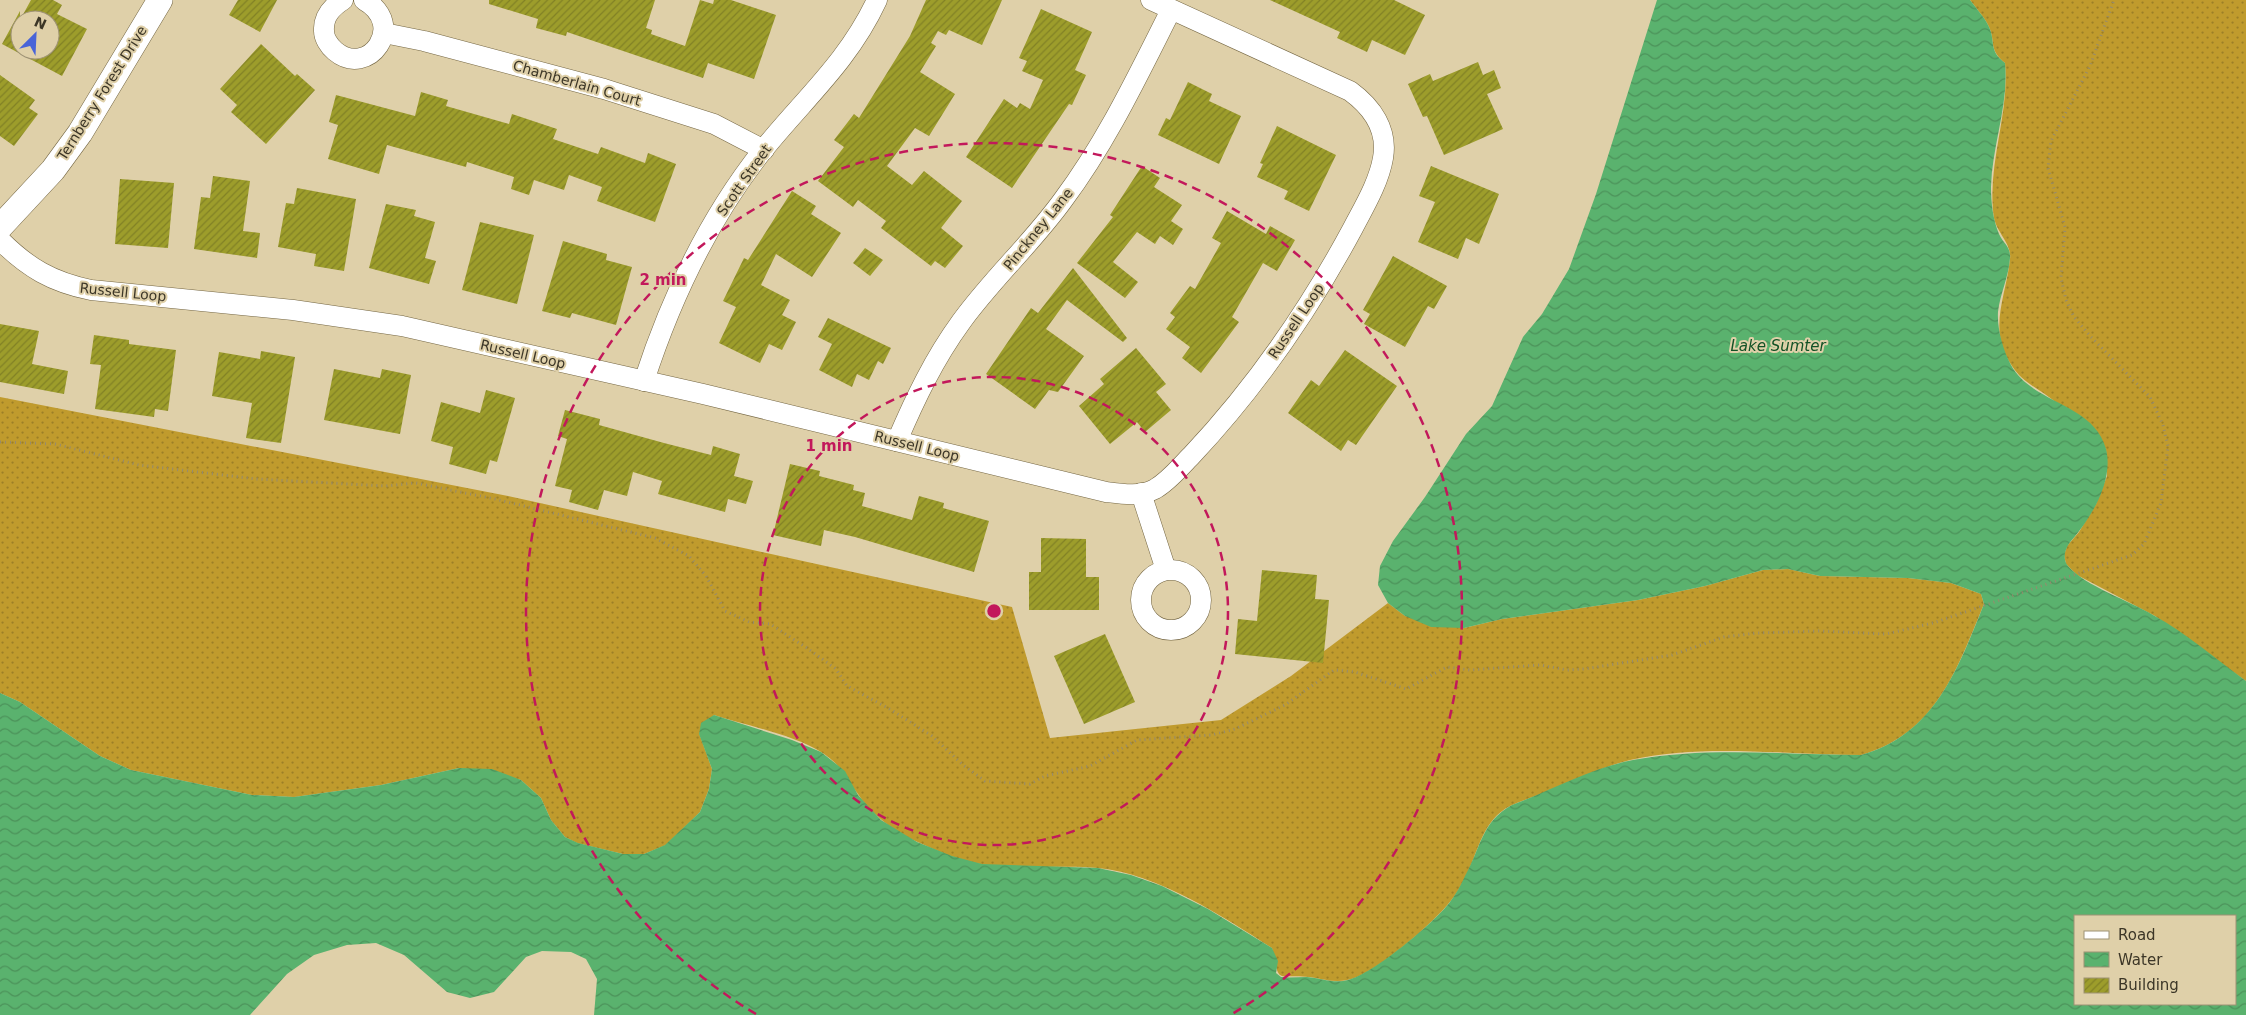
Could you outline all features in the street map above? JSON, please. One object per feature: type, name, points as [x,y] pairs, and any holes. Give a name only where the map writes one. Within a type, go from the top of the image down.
[{"type":"street","name":"Ternberry Forest Drive","points":[[0,227],[53,170],[80,133],[160,0]]},
{"type":"street","points":[[343,0],[328,13],[324,23],[324,32],[332,49],[349,58],[368,55],[381,42],[384,33],[384,22],[380,13],[373,5],[364,0]]},
{"type":"street","name":"Scott Street","points":[[644,381],[674,300],[714,222],[764,150],[836,66],[877,0]]},
{"type":"street","name":"Russell Loop","points":[[0,240],[21,261],[35,270],[70,286],[91,290],[284,309],[402,326],[644,381],[1106,492],[1141,493],[1154,490],[1167,480],[1204,442],[1262,370],[1332,267],[1361,213],[1378,174],[1383,152],[1381,130],[1376,118],[1367,105],[1350,91],[1151,0]]},
{"type":"street","name":"Pinckney Lane","points":[[897,441],[929,372],[961,322],[1037,235],[1092,159],[1115,120],[1171,10]]},
{"type":"street","name":"Chamberlain Court","points":[[384,33],[424,41],[661,107],[714,124],[764,150]]},
{"type":"street","points":[[1141,493],[1166,570]]},
{"type":"path","points":[[0,442],[55,444],[139,465],[256,479],[385,486],[416,483],[496,499],[655,538],[690,556],[706,576],[725,611],[749,622],[770,624],[836,669],[847,686],[888,708],[932,736],[963,765],[985,781],[1030,784],[1045,776],[1090,766],[1137,740],[1212,735],[1235,729],[1286,705],[1334,670],[1355,672],[1406,690],[1447,667],[1470,670],[1540,665],[1567,670],[1584,669],[1672,655],[1724,637],[1756,633],[1820,631],[1886,634],[1934,623],[2132,555],[2144,544],[2161,503],[2168,446],[2163,425],[2150,397],[2091,337],[2074,317],[2066,300],[2061,278],[2065,227],[2048,168],[2052,141],[2090,66],[2114,0]]},
{"type":"shaded area","points":[[1970,0],[2246,0],[2246,681],[2155,616],[2077,575],[2066,564],[2064,555],[2067,546],[2079,532],[2096,504],[2107,476],[2106,449],[2053,400],[2016,372],[2005,352],[2001,339],[2000,313],[2010,254],[2007,243],[1998,229],[1994,218],[1992,198],[1995,159],[2006,82],[2005,63],[1996,54],[1991,32],[1983,17]]},
{"type":"shaded area","points":[[0,397],[508,496],[1012,607],[1050,738],[1221,720],[1291,676],[1388,603],[1405,616],[1464,628],[1502,619],[1638,600],[1705,586],[1763,570],[1788,569],[1820,576],[1908,578],[1951,583],[1981,594],[1984,604],[1953,675],[1940,696],[1926,715],[1908,732],[1887,745],[1861,755],[1745,751],[1686,752],[1630,760],[1599,770],[1510,806],[1501,812],[1488,827],[1467,874],[1452,900],[1416,936],[1372,969],[1342,981],[1281,976],[1272,948],[1189,898],[1121,872],[1084,867],[994,866],[942,853],[911,839],[885,823],[864,802],[838,766],[821,752],[783,735],[714,715],[699,733],[712,769],[709,789],[700,812],[666,845],[644,854],[623,854],[577,843],[565,837],[551,820],[541,798],[521,780],[459,768],[381,785],[294,797],[252,795],[131,770],[100,756],[20,702],[0,693]]},
{"type":"water","name":"Lake Sumter","points":[[1657,0],[1970,0],[1983,17],[1991,32],[1996,54],[2005,63],[2005,94],[1994,156],[1991,187],[1995,223],[2010,254],[2008,272],[1998,312],[1998,325],[2005,353],[2021,378],[2033,388],[2076,412],[2089,422],[2099,434],[2106,449],[2108,461],[2104,486],[2093,510],[2067,547],[2065,554],[2066,563],[2085,580],[2165,622],[2201,646],[2246,681],[2246,1015],[594,1015],[597,979],[586,959],[571,952],[542,951],[526,957],[494,992],[470,998],[447,992],[404,955],[376,943],[347,945],[314,955],[287,974],[250,1015],[0,1015],[0,693],[20,702],[100,756],[131,770],[252,795],[294,797],[381,785],[459,768],[492,769],[521,780],[541,798],[551,820],[565,837],[578,843],[623,854],[644,854],[665,845],[700,812],[709,789],[712,769],[699,734],[701,723],[714,715],[792,740],[821,752],[845,771],[858,795],[881,820],[917,842],[952,856],[982,864],[1098,868],[1131,875],[1162,886],[1208,909],[1272,948],[1278,961],[1276,973],[1281,977],[1307,977],[1338,981],[1359,976],[1387,958],[1442,911],[1460,886],[1488,828],[1494,819],[1512,805],[1602,768],[1633,760],[1690,753],[1718,752],[1861,755],[1886,745],[1907,732],[1925,716],[1953,675],[1984,604],[1981,594],[1951,583],[1908,578],[1820,576],[1788,569],[1763,570],[1705,586],[1638,600],[1502,619],[1464,628],[1431,627],[1405,616],[1388,603],[1378,585],[1380,566],[1393,541],[1425,497],[1466,434],[1492,406],[1523,337],[1542,314],[1569,269],[1596,194]]},
{"type":"building","points":[[31,0],[53,0],[62,5],[59,10],[26,10]]},
{"type":"building","points":[[238,0],[277,0],[260,32],[229,15]]},
{"type":"building","points":[[489,0],[655,0],[646,28],[652,30],[651,34],[685,46],[700,0],[713,4],[714,0],[731,0],[776,15],[754,79],[708,63],[703,78],[567,32],[566,36],[536,28],[538,19],[489,4]]},
{"type":"building","points":[[926,0],[1002,0],[982,45],[949,30],[946,35],[938,31],[931,43],[936,46],[920,72],[955,94],[929,136],[915,128],[887,166],[912,185],[924,171],[962,201],[941,228],[963,246],[945,268],[935,261],[931,266],[881,228],[886,221],[858,200],[853,207],[818,181],[844,147],[834,140],[854,114],[859,118],[910,36]]},
{"type":"building","points":[[1270,0],[1394,0],[1425,15],[1405,55],[1372,40],[1367,52],[1337,38],[1340,32]]},
{"type":"building","points":[[1041,9],[1092,32],[1075,70],[1086,75],[1072,105],[1069,104],[1012,188],[966,157],[1004,99],[1017,108],[1020,103],[1030,109],[1043,80],[1022,71],[1027,61],[1019,58]]},
{"type":"building","points":[[60,16],[87,29],[62,76],[32,60],[60,60]]},
{"type":"building","points":[[10,29],[10,48],[2,44]]},
{"type":"building","points":[[261,44],[295,76],[297,74],[315,90],[266,144],[231,112],[237,105],[220,89]]},
{"type":"building","points":[[1478,62],[1483,75],[1494,70],[1501,88],[1487,94],[1503,129],[1444,155],[1427,116],[1423,117],[1408,84],[1430,74],[1433,81]]},
{"type":"building","points":[[0,75],[35,100],[29,108],[38,114],[14,146],[0,136]]},
{"type":"building","points":[[1188,82],[1212,94],[1209,101],[1241,116],[1219,164],[1158,135],[1166,118],[1170,120]]},
{"type":"building","points":[[421,92],[448,100],[446,106],[509,124],[512,114],[557,129],[553,139],[598,154],[601,147],[645,163],[648,153],[676,164],[655,222],[597,201],[602,187],[569,175],[564,190],[534,180],[529,195],[511,189],[514,177],[467,162],[466,167],[387,145],[379,174],[328,159],[338,125],[329,122],[336,95],[415,116]]},
{"type":"building","points":[[1277,126],[1336,155],[1309,211],[1284,199],[1288,191],[1257,177],[1263,164],[1260,163]]},
{"type":"building","points":[[1142,166],[1160,178],[1154,187],[1182,205],[1171,221],[1183,229],[1173,245],[1160,236],[1155,244],[1137,232],[1113,262],[1138,282],[1125,298],[1077,263],[1113,217],[1110,215]]},
{"type":"building","points":[[1431,166],[1499,194],[1479,244],[1466,238],[1458,259],[1418,242],[1435,202],[1419,196]]},
{"type":"building","points":[[213,176],[250,181],[243,231],[260,233],[257,258],[194,249],[201,197],[210,198]]},
{"type":"building","points":[[120,179],[174,183],[168,248],[115,244]]},
{"type":"building","points":[[297,188],[356,199],[344,271],[314,266],[316,254],[278,247],[286,203],[294,204]]},
{"type":"building","points":[[792,191],[816,206],[811,214],[841,233],[812,277],[776,254],[761,285],[790,300],[782,315],[796,322],[782,350],[769,344],[760,363],[719,343],[736,307],[723,301],[744,258],[748,260]]},
{"type":"building","points":[[386,204],[416,210],[414,216],[435,222],[425,258],[436,261],[429,284],[369,268]]},
{"type":"building","points":[[1227,211],[1266,234],[1270,226],[1295,240],[1277,271],[1263,263],[1232,317],[1239,322],[1201,373],[1182,358],[1190,347],[1166,329],[1175,317],[1170,313],[1190,286],[1195,289],[1221,243],[1212,238]]},
{"type":"building","points":[[480,222],[534,235],[517,304],[462,290]]},
{"type":"building","points":[[563,241],[607,254],[606,260],[632,267],[616,325],[572,313],[570,318],[542,311]]},
{"type":"building","points":[[865,248],[883,260],[870,276],[853,263]]},
{"type":"building","points":[[1393,256],[1447,286],[1434,309],[1428,306],[1405,347],[1364,324],[1370,314],[1363,310]]},
{"type":"building","points":[[1073,268],[1127,338],[1123,342],[1067,300],[1046,329],[1084,356],[1058,392],[1049,390],[1035,409],[986,374],[1031,308],[1038,313]]},
{"type":"building","points":[[828,318],[891,348],[883,364],[878,361],[869,380],[857,374],[852,387],[819,370],[832,344],[818,337]]},
{"type":"building","points":[[0,324],[39,331],[32,364],[68,371],[64,394],[0,382]]},
{"type":"building","points":[[94,335],[129,340],[129,344],[176,350],[168,411],[155,409],[154,417],[95,409],[101,365],[90,364]]},
{"type":"building","points":[[1136,348],[1166,384],[1156,392],[1171,410],[1145,432],[1137,422],[1110,444],[1079,406],[1104,384],[1100,379]]},
{"type":"building","points":[[1345,350],[1397,386],[1356,445],[1348,440],[1341,451],[1288,413],[1311,380],[1319,386]]},
{"type":"building","points":[[261,351],[295,357],[281,443],[246,438],[252,403],[212,396],[219,352],[260,359]]},
{"type":"building","points":[[334,369],[380,378],[382,369],[411,375],[400,434],[324,420]]},
{"type":"building","points":[[486,390],[515,398],[497,462],[490,460],[486,474],[449,464],[453,447],[431,441],[441,402],[480,413]]},
{"type":"building","points":[[565,410],[600,419],[599,425],[711,455],[713,446],[740,454],[734,476],[753,481],[746,504],[728,499],[725,512],[658,494],[662,481],[633,472],[627,496],[604,490],[598,510],[569,502],[572,490],[555,486],[567,439],[558,436]]},
{"type":"building","points":[[790,464],[820,471],[819,476],[854,485],[853,490],[865,493],[862,506],[912,520],[919,496],[944,503],[943,508],[989,521],[974,572],[855,537],[824,530],[821,546],[773,535]]},
{"type":"building","points":[[1041,538],[1086,539],[1086,577],[1099,577],[1099,610],[1029,610],[1029,572],[1041,572]]},
{"type":"building","points":[[1262,570],[1317,575],[1315,599],[1329,600],[1323,663],[1235,654],[1238,619],[1257,621]]},
{"type":"building","points":[[1105,634],[1135,702],[1084,724],[1054,656]]}]
